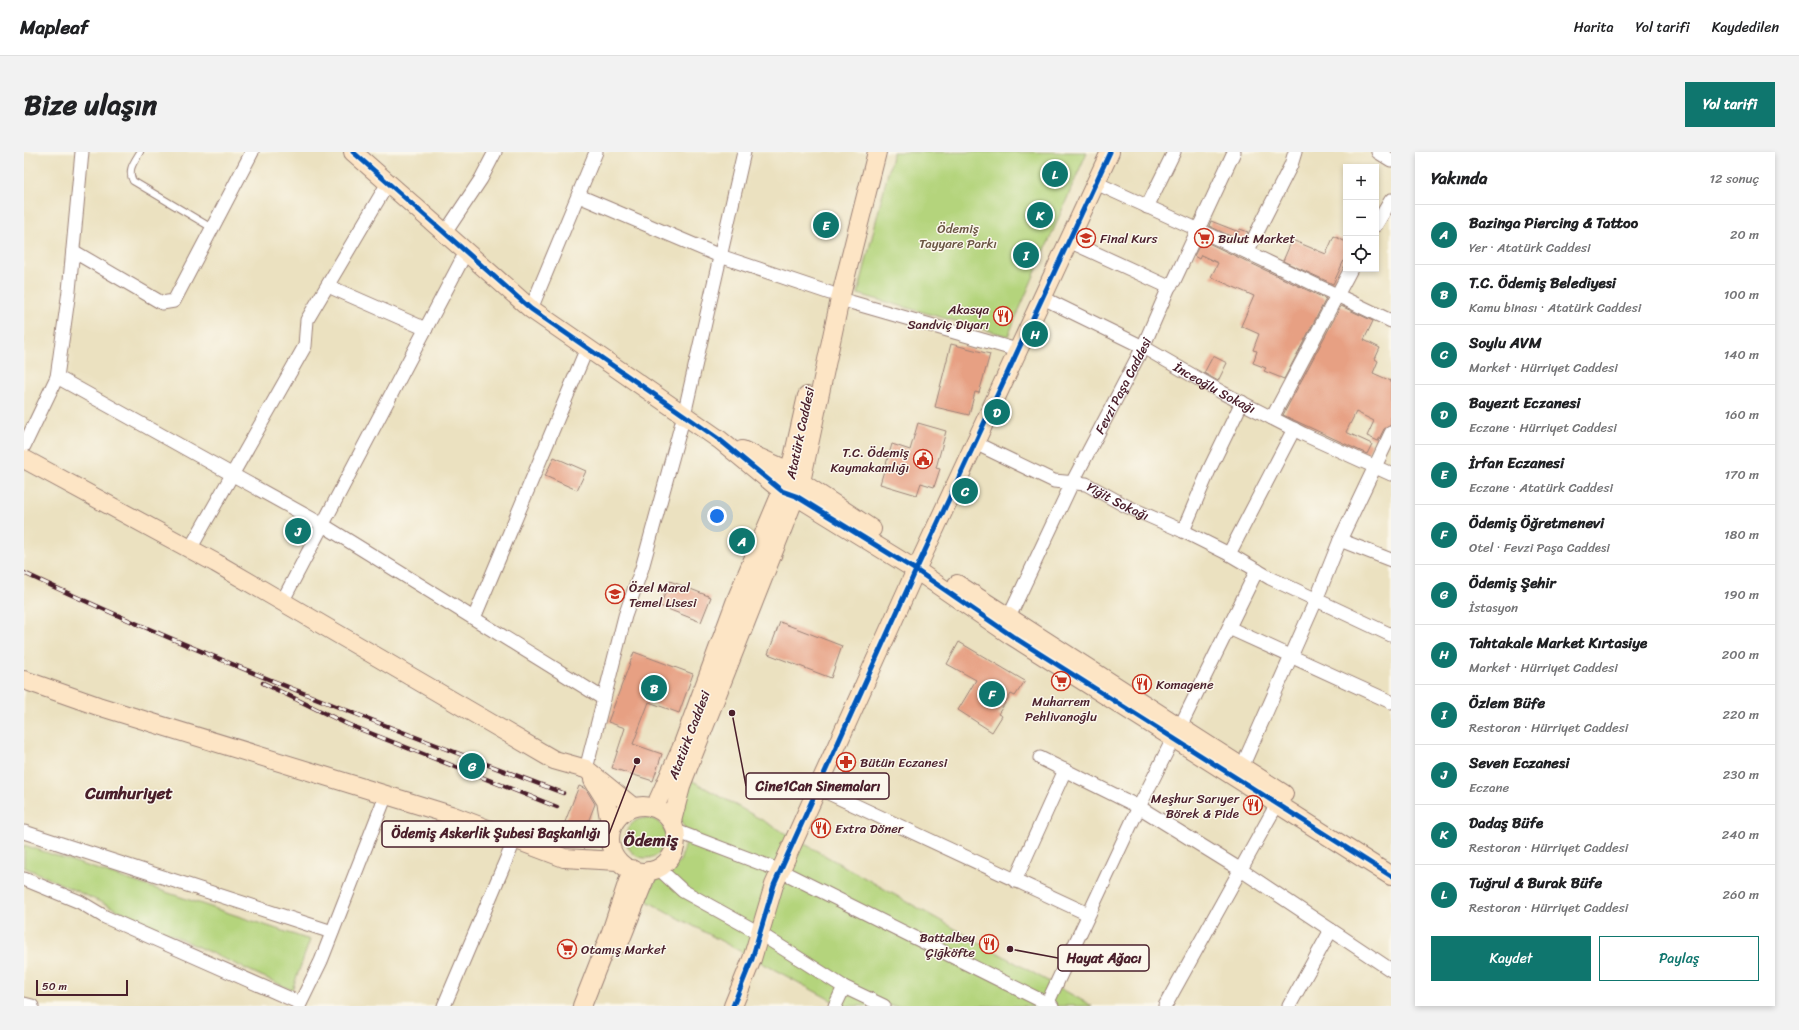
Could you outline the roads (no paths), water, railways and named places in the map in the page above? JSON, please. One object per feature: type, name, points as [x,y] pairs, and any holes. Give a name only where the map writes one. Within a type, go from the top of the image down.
[{"type":"street","points":[[24,446],[57,377],[73,251],[82,152]]},
{"type":"street","points":[[73,251],[162,303],[174,301],[252,152]]},
{"type":"street","points":[[354,152],[531,309],[720,440],[918,565],[1009,617],[1277,804],[1391,876]]},
{"type":"street","points":[[445,233],[481,179],[495,152]]},
{"type":"street","points":[[531,309],[596,152]]},
{"type":"street","points":[[744,152],[684,415],[642,568],[625,616],[586,769],[606,801],[611,830],[610,841],[613,852],[759,933],[844,987],[884,1006]]},
{"type":"street","name":"Atatürk Caddesi","points":[[674,826],[682,783],[792,485],[835,296],[865,152]]},
{"type":"street","name":"Atatürk Caddesi","points":[[835,296],[877,152]]},
{"type":"street","points":[[733,1006],[752,959],[774,885],[918,565],[1110,152]]},
{"type":"street","points":[[1147,207],[1174,152]]},
{"type":"street","name":"Fevzi Paşa Caddesi","points":[[1009,617],[1072,483],[1143,347],[1169,287],[1174,281],[1199,230],[1234,152]]},
{"type":"street","points":[[1247,252],[1291,165],[1296,152]]},
{"type":"street","points":[[1378,152],[1391,160]]},
{"type":"street","points":[[190,549],[305,346],[307,320],[388,183]]},
{"type":"street","points":[[1096,183],[1247,252],[1391,321]]},
{"type":"street","points":[[579,196],[720,256],[835,296],[1018,350]]},
{"type":"street","points":[[1379,220],[1391,200]]},
{"type":"street","points":[[1069,241],[1169,287]]},
{"type":"street","points":[[282,602],[466,252]]},
{"type":"street","points":[[1272,418],[1348,272]]},
{"type":"street","points":[[328,286],[426,329]]},
{"type":"street","name":"İnceoğlu Sokağı","points":[[1041,298],[1143,347],[1272,418],[1391,474]]},
{"type":"street","points":[[474,618],[587,348]]},
{"type":"street","points":[[57,377],[323,525],[604,699]]},
{"type":"street","points":[[1183,531],[1210,468],[1242,402]]},
{"type":"street","points":[[1229,554],[1294,429]]},
{"type":"street","points":[[1242,766],[1316,600],[1340,540],[1391,433]]},
{"type":"street","name":"Yiğit Sokağı","points":[[975,443],[1054,481],[1086,484],[1126,506],[1183,531],[1316,600],[1391,635]]},
{"type":"street","points":[[24,459],[190,549],[554,760],[586,769],[633,807]]},
{"type":"street","name":"Atatürk Caddesi","points":[[655,807],[681,749],[736,600],[792,485]]},
{"type":"street","points":[[1340,540],[1391,560]]},
{"type":"street","points":[[918,565],[1012,636],[1177,733],[1242,766],[1391,864]]},
{"type":"street","points":[[611,830],[616,820],[623,812],[633,807],[644,805],[655,807],[664,813],[674,826],[781,871],[1048,1005],[1088,914],[1139,807],[1257,570]]},
{"type":"street","points":[[1229,628],[1391,702]]},
{"type":"street","points":[[24,680],[98,706],[451,815],[564,858],[639,867],[667,862],[673,853],[676,842],[674,826]]},
{"type":"street","points":[[1040,758],[1139,807],[1241,870],[1391,970]]},
{"type":"street","points":[[1015,881],[1065,770]]},
{"type":"street","points":[[818,788],[1088,914]]},
{"type":"street","points":[[24,879],[80,902],[106,917],[299,1005],[321,961],[386,795]]},
{"type":"street","points":[[1165,1006],[1277,804]]},
{"type":"street","points":[[24,832],[332,932]]},
{"type":"street","points":[[444,1006],[515,839]]},
{"type":"street","points":[[582,1006],[639,867]]},
{"type":"street","points":[[595,1006],[639,867]]},
{"type":"street","points":[[1289,1006],[1331,930]]},
{"type":"street","points":[[835,1006],[844,987]]},
{"type":"street","points":[[24,1004],[32,1006]]},
{"type":"lane","points":[[140,152],[131,167],[131,177],[134,181],[212,228]]},
{"type":"railway","points":[[24,573],[224,661],[563,793]]},
{"type":"railway","points":[[263,683],[347,724],[557,807]]},
{"type":"place","name":"Tuğrul & Burak Büfe","points":[[1055,174]]},
{"type":"place","name":"Dadaş Büfe","points":[[1040,215]]},
{"type":"place","name":"İrfan Eczanesi","points":[[826,225]]},
{"type":"place","name":"Final Kurs","points":[[1086,238]]},
{"type":"place","name":"Bulut Market","points":[[1204,238]]},
{"type":"place","name":"Özlem Büfe","points":[[1026,255]]},
{"type":"place","name":"Akasya Sandviç Diyarı","points":[[1003,316]]},
{"type":"place","name":"Tahtakale Market Kırtasiye","points":[[1035,334]]},
{"type":"place","name":"Bayezıt Eczanesi","points":[[997,412]]},
{"type":"place","name":"T.C. Ödemiş Kaymakamlığı","points":[[923,459]]},
{"type":"place","name":"Soylu AVM","points":[[965,491]]},
{"type":"place","name":"Seven Eczanesi","points":[[298,531]]},
{"type":"place","name":"Bazinga Piercing & Tattoo","points":[[742,541]]},
{"type":"place","name":"Özel Maral Temel Lisesi","points":[[615,594]]},
{"type":"place","name":"Muharrem Pehlivanoğlu","points":[[1061,681]]},
{"type":"place","name":"Komagene","points":[[1142,684]]},
{"type":"place","name":"T.C. Ödemiş Belediyesi","points":[[654,688]]},
{"type":"place","name":"Ödemiş Öğretmenevi","points":[[992,694]]},
{"type":"place","name":"Cine1Can Sinemaları","points":[[732,713]]},
{"type":"place","name":"Ödemiş Askerlik Şubesi Başkanlığı","points":[[637,761]]},
{"type":"place","name":"Bütün Eczanesi","points":[[846,762]]},
{"type":"place","name":"Ödemiş Şehir","points":[[472,766]]},
{"type":"place","name":"Meşhur Sarıyer Börek & Pide","points":[[1253,805]]},
{"type":"place","name":"Extra Döner","points":[[821,828]]},
{"type":"place","name":"Battalbey Çiğköfte","points":[[989,944]]},
{"type":"place","name":"Otamış Market","points":[[567,949]]},
{"type":"place","name":"Hayat Ağacı","points":[[1010,949]]},
{"type":"district","name":"Cumhuriyet","points":[[129,793]]},
{"type":"district","name":"Ödemiş","points":[[651,840]]},
{"type":"park label","name":"Ödemiş Tayyare Parkı","points":[[958,236]]}]
